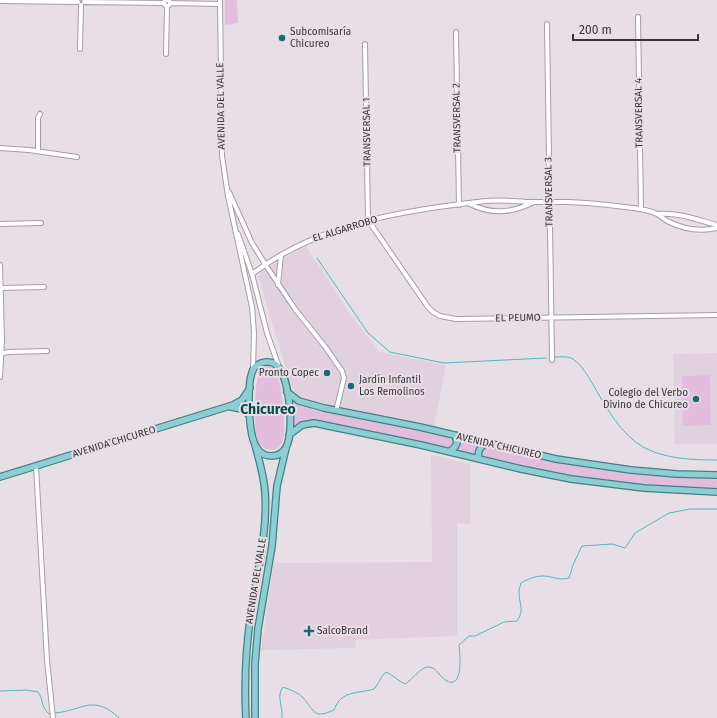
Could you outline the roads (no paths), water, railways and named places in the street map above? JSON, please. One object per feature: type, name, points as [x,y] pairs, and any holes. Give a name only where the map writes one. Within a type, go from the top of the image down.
[{"type":"main road","points":[[252,371],[257,365],[265,362],[273,363],[279,368]]},
{"type":"main road","name":"AVENIDA DEL VALLE","points":[[255,718],[255,671],[258,629],[272,546],[277,486],[289,435],[290,416],[287,392],[284,379],[279,368]]},
{"type":"main road","name":"AVENIDA DEL VALLE","points":[[246,718],[248,636],[263,543],[266,510],[263,478],[254,444],[249,415],[252,371]]},
{"type":"main road","name":"AVENIDA CHICUREO","points":[[0,477],[229,406],[242,400],[250,388]]},
{"type":"main road","name":"AVENIDA CHICUREO","points":[[287,392],[301,402],[455,435],[540,456],[610,468],[661,473],[717,475]]},
{"type":"main road","points":[[229,406],[242,409],[249,415]]},
{"type":"main road","name":"AVENIDA CHICUREO","points":[[289,435],[302,426],[314,423],[450,451],[544,474],[597,483],[652,489],[717,492]]},
{"type":"main road","points":[[450,451],[457,444],[455,435]]},
{"type":"main road","points":[[479,459],[479,449],[488,443]]},
{"type":"main road","points":[[254,444],[260,452],[271,456],[280,454],[286,448]]},
{"type":"street","points":[[0,0],[167,3],[220,2]]},
{"type":"street","points":[[80,50],[81,2]]},
{"type":"street","name":"AVENIDA DEL VALLE","points":[[220,2],[222,140],[226,186],[252,312],[254,333],[252,371]]},
{"type":"street","points":[[166,54],[167,3]]},
{"type":"street","name":"TRANSVERSAL 4","points":[[638,17],[641,209]]},
{"type":"street","name":"TRANSVERSAL 3","points":[[547,24],[552,360]]},
{"type":"street","name":"TRANSVERSAL 2","points":[[456,32],[459,205]]},
{"type":"street","name":"TRANSVERSAL 1","points":[[365,44],[368,220]]},
{"type":"street","points":[[38,151],[38,118],[40,114]]},
{"type":"street","points":[[0,148],[38,151],[77,157]]},
{"type":"street","points":[[226,186],[252,243],[278,286],[342,371],[344,378],[336,410]]},
{"type":"street","name":"EL ALGARROBO","points":[[252,274],[265,264],[309,240],[368,220],[423,209],[486,201],[502,200],[534,202]]},
{"type":"street","points":[[470,204],[488,211],[501,212],[523,207],[534,202],[549,201],[592,203],[641,209],[657,214],[667,221],[688,229],[705,230],[717,227]]},
{"type":"street","name":"AVENIDA DEL VALLE","points":[[231,211],[252,274],[267,333],[279,368]]},
{"type":"street","points":[[657,214],[667,213],[717,227]]},
{"type":"street","name":"EL PEUMO","points":[[368,220],[428,307],[437,314],[448,318],[717,315]]},
{"type":"street","points":[[0,224],[41,223]]},
{"type":"street","points":[[278,286],[281,255]]},
{"type":"street","points":[[0,265],[0,377]]},
{"type":"street","points":[[1,291],[44,287]]},
{"type":"street","points":[[1,354],[8,352],[47,351]]},
{"type":"street","points":[[36,466],[47,660],[53,715]]},
{"type":"waterway","points":[[317,258],[368,333],[390,352],[444,363],[546,358]]},
{"type":"waterway","points":[[555,357],[571,358],[580,365],[615,420],[635,442],[651,451],[669,456],[688,459],[717,460]]},
{"type":"waterway","points":[[282,718],[280,694],[283,687],[301,695],[316,713],[323,714],[334,710],[337,704],[345,696],[374,689],[386,672],[405,684],[421,670],[430,667],[444,679],[450,682],[455,681],[458,677],[460,663],[459,645],[469,636],[475,636],[504,622],[517,621],[521,614],[519,592],[521,583],[540,576],[562,579],[569,578],[582,546],[612,544],[625,548],[635,533],[669,513],[690,509],[717,509]]},
{"type":"waterway","points":[[0,691],[27,690],[38,692],[44,708],[49,714],[51,713]]},
{"type":"waterway","points":[[55,713],[64,712],[87,705],[94,705],[102,706],[119,718]]},
{"type":"place","name":"Subcomisaría Chicureo","points":[[282,38]]},
{"type":"place","name":"Pronto Copec","points":[[327,373]]},
{"type":"place","name":"Jardín Infantil Los Remolinos","points":[[351,386]]},
{"type":"place","name":"Colegio del Verbo Divino de Chicureo","points":[[696,399]]},
{"type":"place","name":"SalcoBrand","points":[[309,631]]},
{"type":"district","name":"Chicureo","points":[[268,409]]}]
